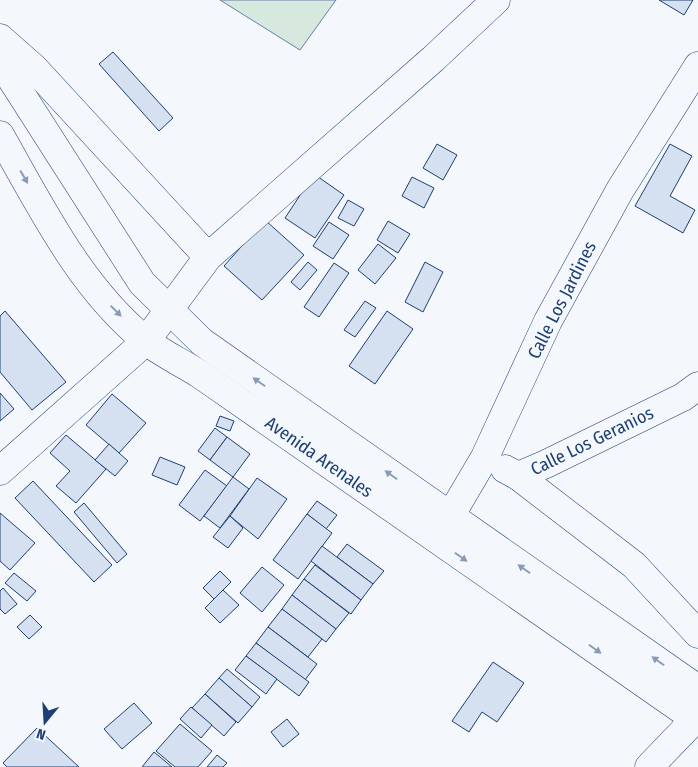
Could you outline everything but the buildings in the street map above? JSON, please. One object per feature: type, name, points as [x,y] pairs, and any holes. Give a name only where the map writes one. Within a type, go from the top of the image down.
[{"type":"street","points":[[0,471],[146,341],[208,257],[433,59],[496,0]]},
{"type":"street","points":[[0,38],[34,68],[208,257]]},
{"type":"street","points":[[0,61],[142,283],[202,342],[444,528],[698,689]]},
{"type":"street","name":"Calle Los Jardines","points":[[444,528],[485,458],[548,321],[620,190],[698,66]]},
{"type":"street","name":"Avenida Arenales","points":[[0,135],[67,251],[102,298],[146,341],[444,528],[697,718]]},
{"type":"street","name":"Calle Los Geranios","points":[[485,458],[518,476],[683,396],[698,386]]},
{"type":"street","points":[[518,476],[634,565],[698,634]]},
{"type":"street","points":[[649,767],[697,718]]},
{"type":"shaded area","points":[[220,0],[336,0],[300,50]]}]
